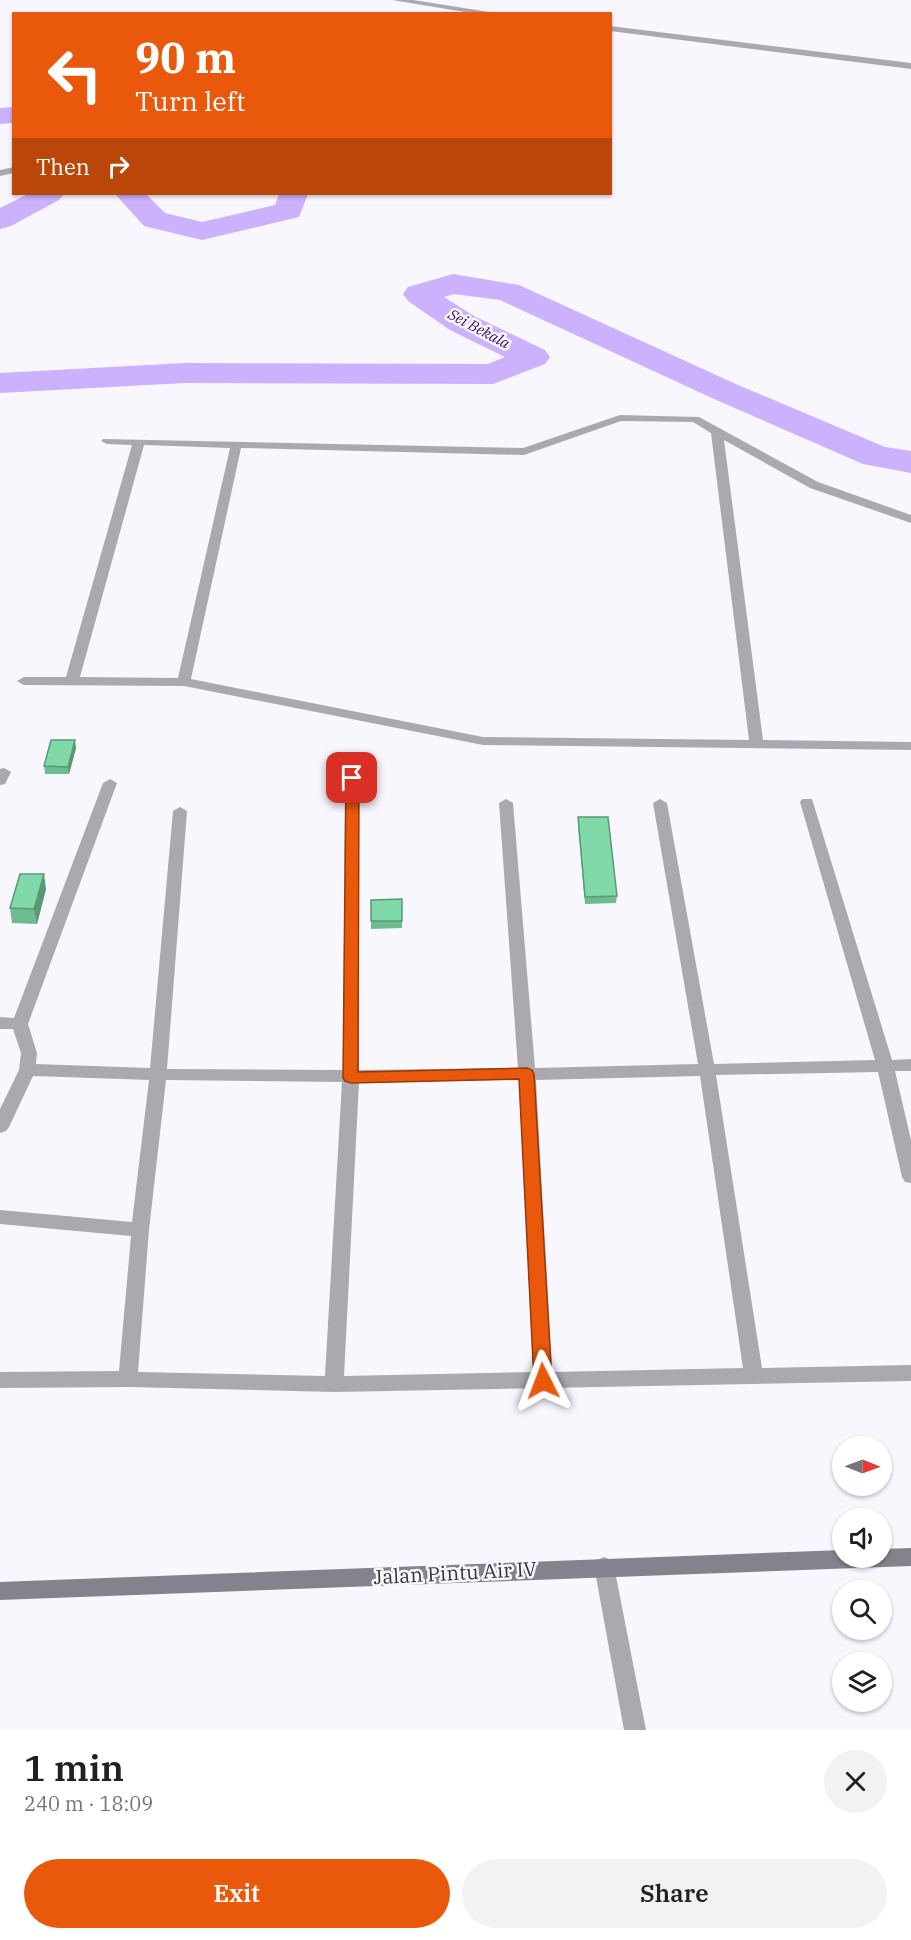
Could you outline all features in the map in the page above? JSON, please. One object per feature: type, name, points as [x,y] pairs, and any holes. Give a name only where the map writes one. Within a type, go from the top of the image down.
[{"type":"main road","name":"Jalan Pintu Air IV","points":[[0,1591],[244,1583],[604,1566],[911,1557]]},
{"type":"street","points":[[396,0],[483,12]]},
{"type":"street","points":[[612,28],[911,66]]},
{"type":"street","points":[[107,441],[524,452],[620,418],[694,419],[814,485],[911,519]]},
{"type":"street","points":[[717,432],[757,744]]},
{"type":"street","points":[[72,681],[139,442]]},
{"type":"street","points":[[184,682],[236,445]]},
{"type":"street","points":[[24,681],[184,682],[483,741],[911,746]]},
{"type":"street","points":[[334,1384],[351,1078],[352,778]]},
{"type":"street","points":[[0,1127],[27,1070],[29,1053],[20,1024],[110,783]]},
{"type":"street","points":[[807,802],[885,1065],[911,1177]]},
{"type":"street","points":[[506,803],[527,1074],[543,1381]]},
{"type":"street","points":[[660,803],[707,1070],[754,1376]]},
{"type":"street","points":[[128,1379],[140,1230],[158,1076],[180,811]]},
{"type":"street","points":[[0,1023],[20,1024]]},
{"type":"street","points":[[27,1070],[158,1076],[351,1078],[911,1065]]},
{"type":"street","points":[[0,1217],[140,1230]]},
{"type":"street","points":[[0,1380],[128,1379],[334,1384],[911,1372]]},
{"type":"street","points":[[604,1566],[635,1730]]},
{"type":"building","points":[[51,740],[75,740],[68,767],[44,766]]},
{"type":"building","points":[[578,817],[608,817],[617,896],[585,897]]},
{"type":"building","points":[[20,874],[44,874],[34,909],[10,908]]},
{"type":"building","points":[[402,899],[402,921],[371,921],[371,900]]},
{"type":"waterway","name":"Sei Bekala","points":[[0,116],[12,115]]},
{"type":"waterway","name":"Sei Bekala","points":[[0,220],[47,195]]},
{"type":"waterway","name":"Sei Bekala","points":[[131,195],[155,220],[202,231],[288,211],[293,195]]},
{"type":"waterway","name":"Sei Bekala","points":[[0,383],[185,373],[493,374],[533,357],[462,323],[419,294],[453,284],[508,292],[726,392],[876,456],[911,462]]},
{"type":"route","points":[[352,778],[351,1078],[527,1074],[543,1381]]}]
